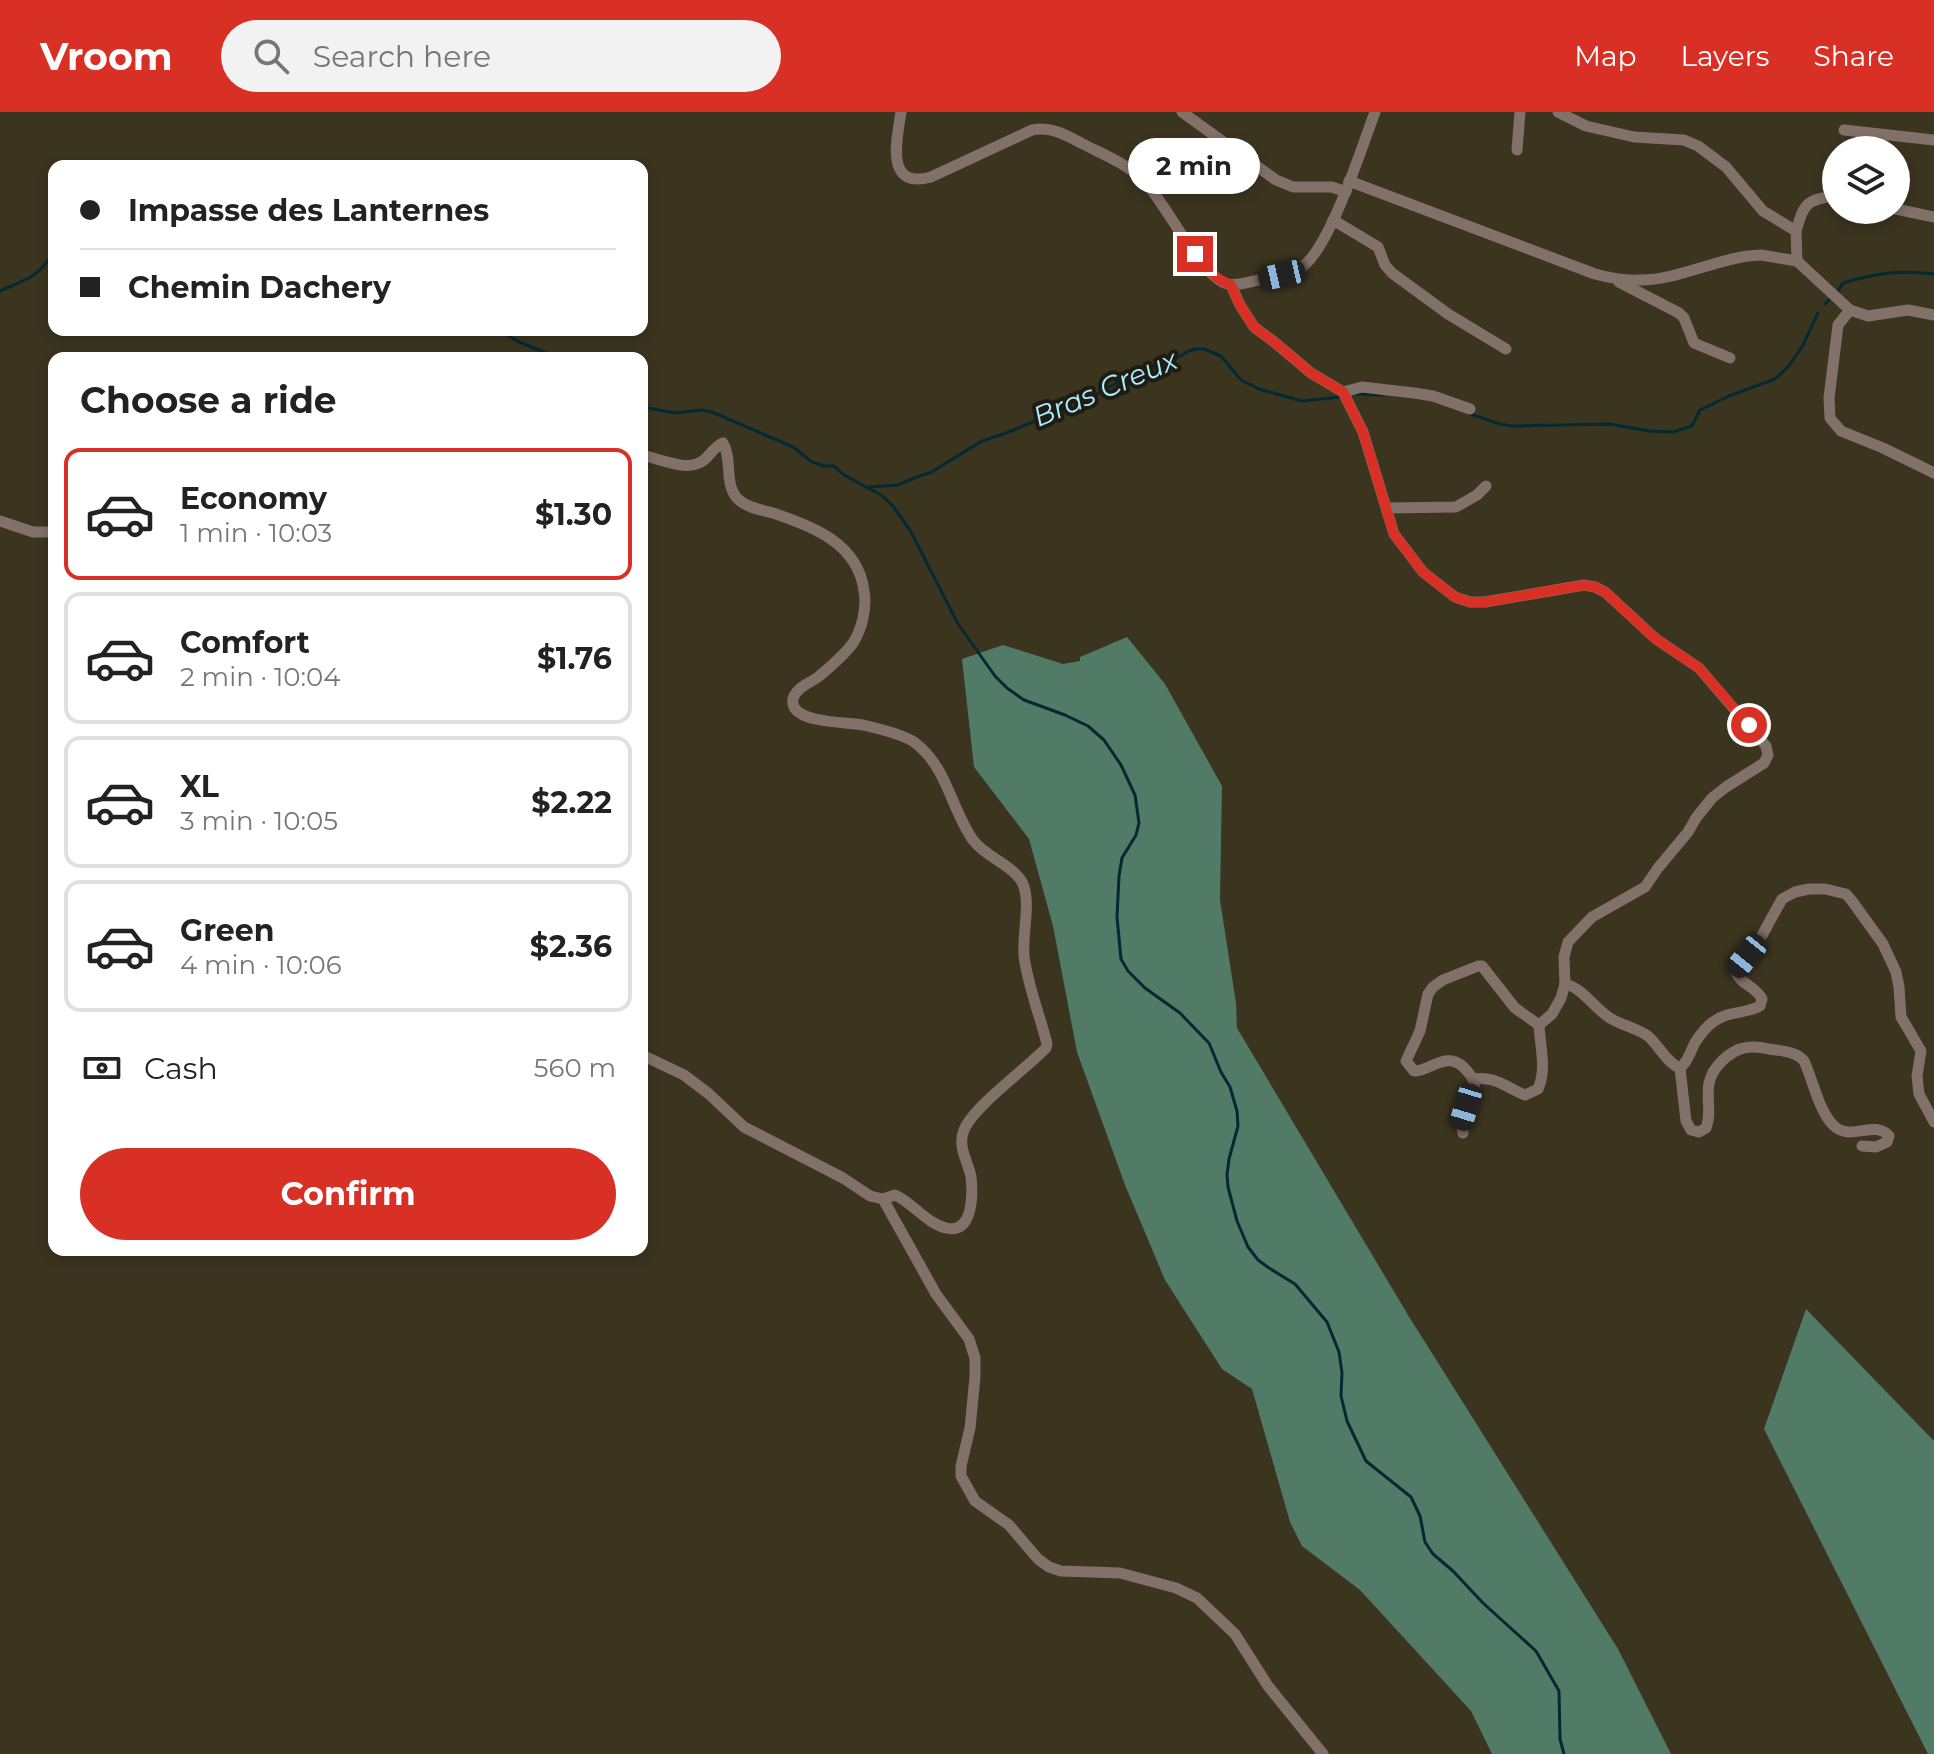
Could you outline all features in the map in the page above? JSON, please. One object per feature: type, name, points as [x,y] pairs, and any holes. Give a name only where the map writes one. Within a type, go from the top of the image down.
[{"type":"street","points":[[901,112],[895,146],[896,161],[904,174],[916,179],[931,177],[1032,130],[1045,129],[1059,132],[1130,169],[1153,191],[1195,254],[1213,275],[1231,285],[1299,269],[1315,253],[1333,220],[1375,112]]},
{"type":"street","points":[[1182,112],[1276,180],[1293,187],[1347,186],[1595,274],[1627,280],[1655,279],[1761,255],[1797,261],[1850,310],[1868,316],[1908,310],[1934,315]]},
{"type":"street","points":[[1517,150],[1520,112]]},
{"type":"street","points":[[1558,112],[1586,126],[1634,137],[1684,140],[1698,146],[1726,167],[1763,211],[1796,231]]},
{"type":"street","points":[[1844,130],[1934,140]]},
{"type":"street","points":[[1797,261],[1796,231],[1803,208],[1822,200]]},
{"type":"street","points":[[1910,212],[1934,217]]},
{"type":"street","points":[[1333,220],[1378,247],[1392,273],[1448,314],[1506,349]]},
{"type":"street","points":[[1611,278],[1679,313],[1694,343],[1730,358]]},
{"type":"street","points":[[1231,285],[1254,327],[1311,373],[1343,392],[1363,432],[1392,528],[1423,572],[1455,597],[1470,602],[1584,585],[1605,592],[1656,639],[1699,668],[1768,750],[1767,759],[1712,798],[1645,887],[1592,917],[1568,942],[1564,957],[1565,984],[1558,1005],[1539,1025]]},
{"type":"street","points":[[1850,310],[1838,325],[1829,398],[1830,418],[1841,431],[1934,473]]},
{"type":"street","points":[[1343,392],[1362,387],[1414,393],[1470,409]]},
{"type":"street","points":[[648,457],[689,466],[702,461],[723,443],[728,455],[733,491],[739,500],[820,531],[844,548],[853,561],[865,593],[864,613],[858,632],[851,646],[818,677],[802,687],[792,703],[799,713],[811,718],[863,725],[914,741],[934,762],[964,825],[980,850],[1021,880],[1025,893],[1024,955],[1047,1044],[964,1127],[962,1152],[970,1174],[971,1194],[969,1215],[964,1224],[957,1228],[936,1223],[895,1195],[883,1199],[870,1196],[843,1178],[744,1127],[684,1075],[648,1058]]},
{"type":"street","points":[[1387,508],[1456,507],[1486,486]]},
{"type":"street","points":[[0,521],[33,532],[48,532]]},
{"type":"street","points":[[1680,1068],[1688,1061],[1695,1042],[1711,1023],[1733,1012],[1755,1009],[1762,1003],[1760,994],[1741,980],[1735,970],[1759,941],[1782,899],[1809,889],[1839,891],[1852,901],[1883,944],[1896,972],[1901,1017],[1921,1051],[1917,1076],[1919,1094],[1934,1122]]},
{"type":"street","points":[[1463,1133],[1463,1115],[1475,1090],[1473,1079],[1453,1061],[1414,1071],[1406,1061],[1420,1031],[1428,994],[1433,987],[1443,980],[1482,966],[1515,1008],[1539,1025],[1542,1072],[1535,1092],[1525,1095],[1497,1080],[1473,1079]]},
{"type":"street","points":[[1565,984],[1578,990],[1609,1017],[1646,1035],[1680,1068]]},
{"type":"street","points":[[1680,1068],[1686,1121],[1691,1130],[1699,1132],[1706,1128],[1709,1121],[1709,1082],[1727,1057],[1744,1047],[1799,1055],[1834,1126],[1845,1132],[1859,1133],[1877,1128],[1889,1136],[1887,1142],[1876,1147],[1862,1146]]},
{"type":"street","points":[[883,1199],[936,1294],[969,1339],[975,1358],[970,1428],[961,1466],[961,1476],[975,1501],[1009,1525],[1038,1559],[1049,1567],[1061,1571],[1120,1573],[1176,1588],[1197,1598],[1235,1634],[1268,1686],[1323,1754]]},
{"type":"green space","points":[[1127,637],[1165,684],[1222,786],[1220,900],[1237,1028],[1408,1315],[1618,1649],[1671,1754],[1492,1754],[1471,1711],[1360,1590],[1302,1546],[1290,1522],[1252,1389],[1222,1369],[1165,1280],[1125,1185],[1077,1052],[1053,926],[1029,839],[974,767],[962,659],[1003,645],[1063,664],[1080,661],[1080,657]]},
{"type":"green space","points":[[1806,1309],[1934,1441],[1934,1754],[1928,1754],[1764,1429]]},
{"type":"waterway","points":[[0,291],[24,281],[48,262]]},
{"type":"waterway","name":"Bras Creux","points":[[1837,293],[1843,283],[1866,277],[1899,272],[1934,274]]},
{"type":"waterway","name":"Bras Creux","points":[[1825,304],[1831,298]]},
{"type":"waterway","name":"Bras Creux","points":[[1470,414],[1512,426],[1610,424],[1673,432],[1692,426],[1700,410],[1775,379],[1802,347],[1818,313]]},
{"type":"waterway","points":[[509,336],[544,352]]},
{"type":"waterway","name":"Bras Creux","points":[[870,487],[898,485],[930,473],[982,441],[1035,421],[1058,406],[1092,397],[1139,370],[1196,349],[1221,356],[1241,380],[1259,389],[1302,401],[1340,397]]},
{"type":"waterway","name":"Bras Creux","points":[[1357,394],[1382,395]]},
{"type":"waterway","points":[[648,408],[676,413],[712,412],[793,447],[812,462],[834,466],[844,475],[881,495],[910,530],[958,624],[995,676],[1024,700],[1088,726],[1104,740],[1121,765],[1135,795],[1139,823],[1136,835],[1122,858],[1119,876],[1117,917],[1121,959],[1145,988],[1180,1013],[1209,1043],[1230,1087],[1238,1126],[1229,1159],[1228,1187],[1248,1247],[1258,1260],[1295,1284],[1327,1322],[1339,1352],[1341,1396],[1347,1421],[1366,1461],[1411,1497],[1420,1516],[1425,1542],[1433,1554],[1536,1651],[1559,1691],[1560,1739],[1564,1754]]},
{"type":"route","points":[[1195,254],[1213,275],[1231,285],[1254,327],[1311,373],[1343,392],[1363,432],[1394,534],[1423,572],[1455,597],[1470,602],[1584,585],[1595,587],[1605,592],[1656,639],[1699,668],[1749,725]]}]
